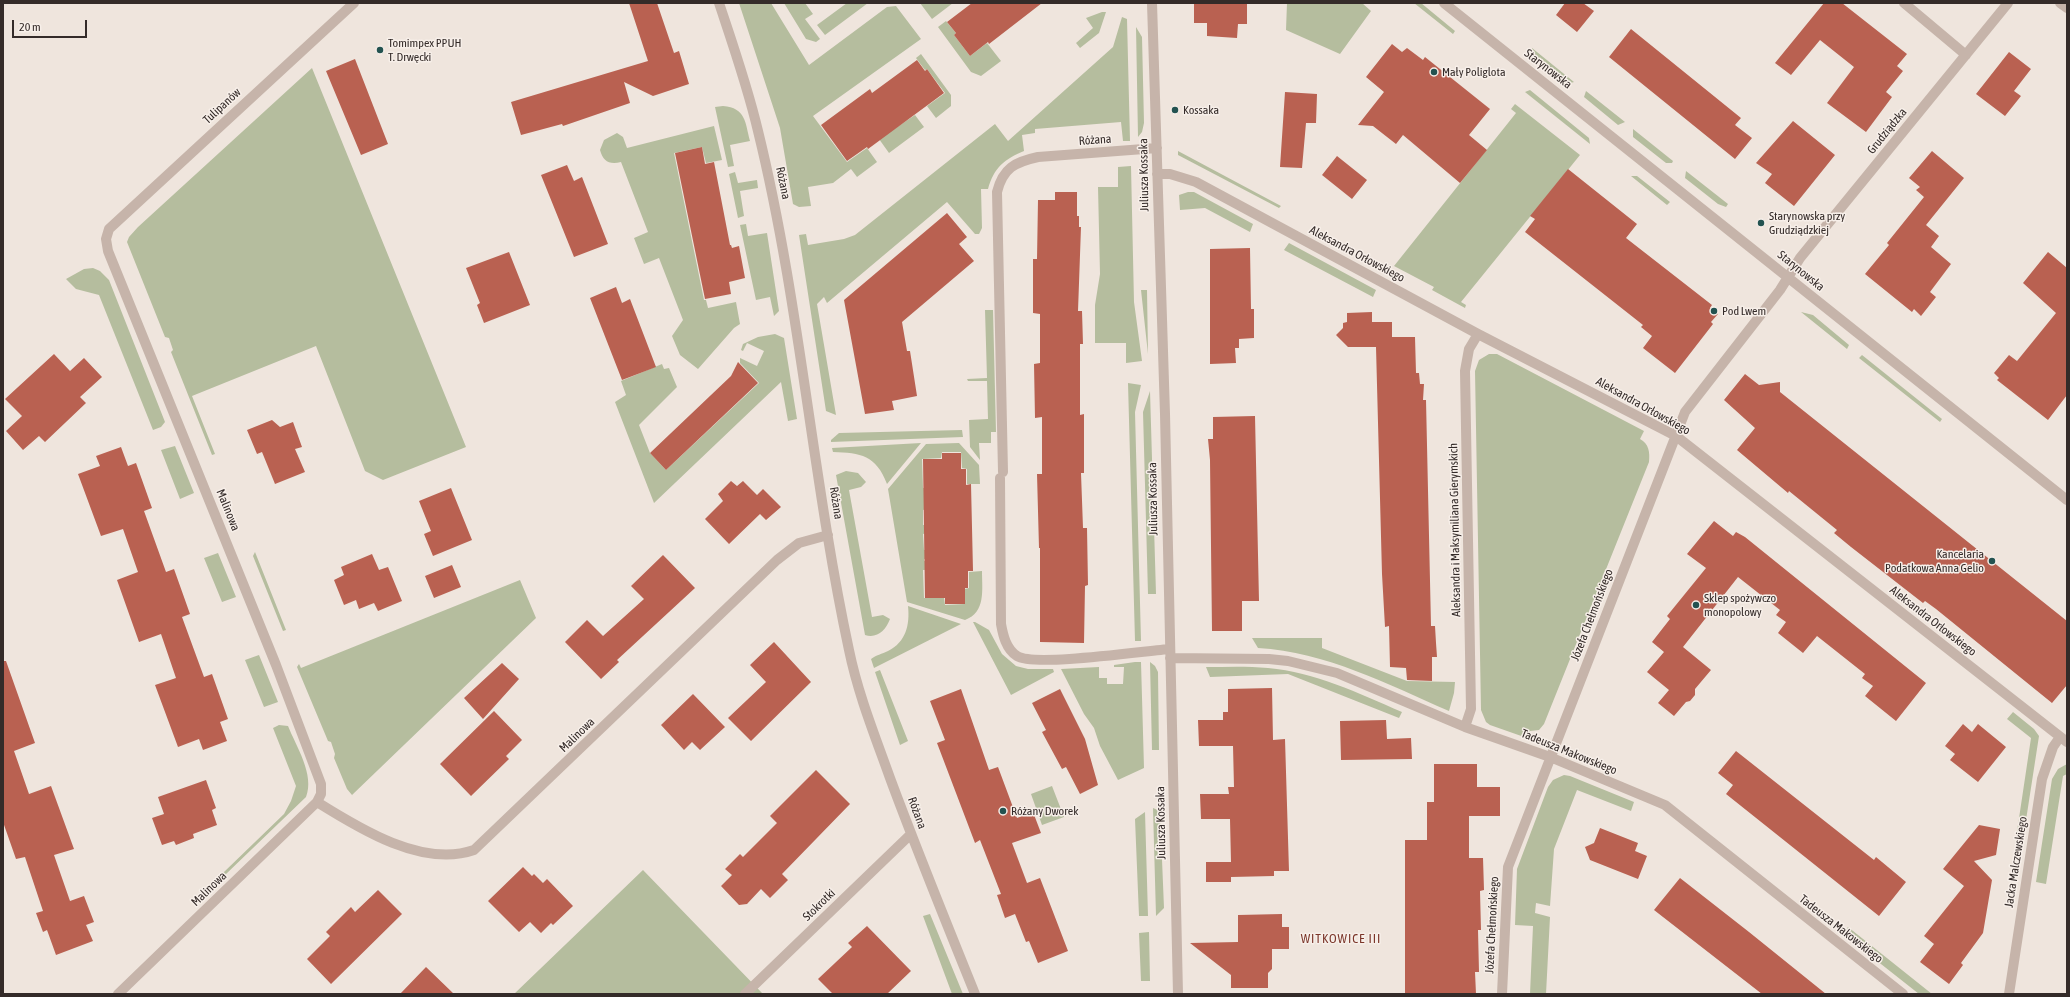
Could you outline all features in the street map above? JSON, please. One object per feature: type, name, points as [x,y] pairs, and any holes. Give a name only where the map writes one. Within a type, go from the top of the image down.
[{"type":"street","name":"Tulipanów","points":[[108,229],[354,3]]},
{"type":"street","name":"Różana","points":[[719,3],[759,132],[795,319],[828,535],[849,651],[860,691],[911,834],[976,994]]},
{"type":"street","name":"Juliusza Kossaka","points":[[1152,3],[1178,994]]},
{"type":"street","name":"Starynowska","points":[[1444,3],[2067,500]]},
{"type":"street","points":[[1904,3],[1966,55]]},
{"type":"street","name":"Grudziądzka","points":[[1788,277],[1803,255],[2008,3]]},
{"type":"street","points":[[2060,3],[2067,8]]},
{"type":"street","name":"Różana","points":[[1157,148],[1038,157],[1023,161],[1009,168],[1000,178],[997,192],[1001,475],[1001,624],[1003,637],[1010,648],[1017,656],[1029,659],[1083,658],[1135,652],[1170,654]]},
{"type":"street","name":"Aleksandra Orłowskiego","points":[[1157,174],[1170,174],[1196,182],[1478,334],[1676,436],[2063,740]]},
{"type":"street","name":"Malinowa","points":[[108,229],[106,239],[108,251],[318,772],[321,794],[317,802],[118,994]]},
{"type":"street","name":"Józefa Chełmońskiego","points":[[1502,994],[1508,867],[1685,412],[1694,398],[1788,277]]},
{"type":"street","name":"Aleksandra i Maksymiliana Gierymskich","points":[[1465,727],[1471,709],[1465,371],[1469,349],[1478,334]]},
{"type":"street","name":"Malinowa","points":[[317,802],[359,828],[415,850],[430,854],[452,856],[474,850],[777,560],[799,543],[828,535]]},
{"type":"street","name":"Tadeusza Makowskiego","points":[[1170,654],[1269,658],[1310,666],[1337,674],[1465,727],[1550,756],[1665,805],[1903,994]]},
{"type":"street","name":"Jacka Malczewskiego","points":[[2009,994],[2042,779],[2053,747],[2063,740]]},
{"type":"street","name":"Stokrotki","points":[[745,994],[911,834]]},
{"type":"green space","points":[[739,3],[771,3],[809,65],[887,7],[896,6],[921,39],[813,116],[847,162],[867,148],[877,162],[857,177],[851,169],[833,183],[808,187],[811,206],[799,207],[793,204],[780,128]]},
{"type":"green space","points":[[784,3],[805,3],[813,14],[805,19],[820,39],[816,42],[806,39]]},
{"type":"green space","points":[[847,3],[868,3],[825,35],[817,25]]},
{"type":"green space","points":[[920,3],[953,3],[932,19]]},
{"type":"green space","points":[[1287,3],[1362,3],[1371,11],[1340,54],[1286,30]]},
{"type":"green space","points":[[1414,3],[1421,3],[1455,31],[1453,34]]},
{"type":"green space","points":[[1106,12],[1099,33],[1080,48],[1076,43],[1093,28],[1086,18]]},
{"type":"green space","points":[[1122,17],[1127,19],[1130,141],[1123,141],[1121,122],[1035,129],[1035,133],[1022,135],[1024,151],[1011,157],[1001,165],[993,175],[988,189],[981,189],[982,228],[979,234],[975,234],[947,202],[827,303],[824,297],[817,304],[836,415],[826,411],[799,235],[806,234],[808,245],[844,239],[855,235],[995,124],[1008,141],[1113,47]]},
{"type":"green space","points":[[946,21],[956,33],[954,35],[970,56],[987,43],[1001,61],[981,76],[971,72],[938,27]]},
{"type":"green space","points":[[1136,27],[1142,37],[1144,123],[1142,132],[1138,137]]},
{"type":"green space","points":[[1532,48],[1574,82],[1567,84],[1531,55]]},
{"type":"green space","points":[[921,54],[951,95],[951,106],[936,118],[927,106],[945,93],[927,69],[925,70],[916,58]]},
{"type":"green space","points":[[312,68],[466,447],[383,480],[365,471],[316,346],[192,396],[215,454],[212,455],[171,352],[173,350],[169,338],[165,337],[127,242],[129,237],[138,227]]},
{"type":"green space","points":[[1530,90],[1589,138],[1590,144],[1525,92]]},
{"type":"green space","points":[[1586,91],[1625,122],[1618,125],[1584,97]]},
{"type":"green space","points":[[1515,104],[1580,155],[1461,302],[1466,305],[1465,308],[1432,290],[1434,287],[1394,266],[1516,113],[1511,109]]},
{"type":"green space","points":[[715,107],[731,107],[740,113],[745,122],[750,141],[730,145],[734,166],[728,167]]},
{"type":"green space","points":[[915,115],[924,127],[889,153],[879,139]]},
{"type":"green space","points":[[714,126],[722,160],[706,163],[702,147],[674,153],[704,300],[706,300],[708,308],[736,302],[740,324],[734,328],[698,369],[680,355],[672,336],[683,320],[659,258],[644,264],[634,238],[648,232],[621,162],[613,163],[607,161],[603,157],[600,150],[604,140],[617,133],[623,137],[627,148]]},
{"type":"green space","points":[[1633,129],[1673,161],[1672,163],[1666,163],[1633,137]]},
{"type":"green space","points":[[1178,151],[1281,206],[1279,208],[1178,155]]},
{"type":"green space","points":[[1131,166],[1134,302],[1142,361],[1126,363],[1126,343],[1095,343],[1095,305],[1100,274],[1098,187],[1118,187],[1118,167]]},
{"type":"green space","points":[[1686,171],[1728,204],[1726,207],[1718,204],[1685,178]]},
{"type":"green space","points":[[735,172],[738,183],[757,180],[758,188],[740,191],[744,216],[738,218],[729,174]]},
{"type":"green space","points":[[1631,176],[1637,176],[1670,202],[1667,205]]},
{"type":"green space","points":[[1194,192],[1253,224],[1250,232],[1205,208],[1180,210],[1179,195]]},
{"type":"green space","points":[[746,224],[748,236],[767,233],[779,311],[774,316],[770,297],[756,300],[740,225]]},
{"type":"green space","points":[[1289,243],[1376,290],[1373,297],[1284,250]]},
{"type":"green space","points":[[93,268],[100,271],[109,280],[165,422],[161,427],[153,430],[99,295],[76,289],[66,279],[84,269]]},
{"type":"green space","points":[[1141,290],[1147,290],[1148,354]]},
{"type":"green space","points":[[985,310],[993,310],[996,432],[991,432],[991,443],[979,443],[980,460],[970,447],[969,420],[988,419],[987,381],[968,381],[967,379],[987,378]]},
{"type":"green space","points":[[1801,312],[1813,315],[1849,345],[1847,349]]},
{"type":"green space","points":[[775,334],[784,338],[797,419],[788,421],[781,382],[654,503],[615,402],[626,395],[621,381],[662,364],[664,369],[669,368],[677,387],[639,425],[650,453],[666,470],[759,383],[740,363],[740,358],[757,366],[764,351],[747,343],[743,351],[741,350],[743,344],[758,337]]},
{"type":"green space","points":[[1489,354],[1497,354],[1644,431],[1640,439],[1645,443],[1649,452],[1649,462],[1544,724],[1539,730],[1530,731],[1527,738],[1490,725],[1486,722],[1481,710],[1475,371],[1479,360]]},
{"type":"green space","points":[[1862,355],[1942,419],[1940,422],[1859,358]]},
{"type":"green space","points":[[1128,383],[1141,385],[1135,412],[1141,641],[1135,641]]},
{"type":"green space","points":[[1150,391],[1156,594],[1148,594],[1143,412]]},
{"type":"green space","points":[[962,430],[963,437],[831,442],[831,440],[839,433]]},
{"type":"green space","points":[[921,443],[887,484],[883,474],[872,461],[852,453],[833,452],[832,448]]},
{"type":"green space","points":[[959,443],[979,465],[980,484],[967,484],[967,469],[962,468],[961,452],[942,452],[941,458],[922,459],[923,488],[931,488],[927,509],[923,510],[923,525],[928,525],[928,533],[923,534],[924,550],[927,550],[927,559],[924,559],[924,561],[932,561],[933,570],[923,570],[924,598],[944,598],[945,605],[965,604],[965,589],[969,588],[969,572],[982,571],[982,593],[980,606],[977,612],[965,620],[907,602],[888,489],[926,444]]},
{"type":"green space","points":[[175,446],[194,493],[180,499],[161,450]]},
{"type":"green space","points":[[846,471],[858,473],[866,482],[861,487],[849,490],[872,617],[883,615],[890,619],[886,627],[880,633],[873,636],[865,635],[836,475]]},
{"type":"green space","points":[[255,552],[286,630],[283,631],[253,556]]},
{"type":"green space","points":[[218,553],[236,597],[222,602],[204,558]]},
{"type":"green space","points":[[520,580],[536,618],[352,795],[347,789],[334,758],[335,754],[331,742],[328,741],[297,667],[299,664],[301,668]]},
{"type":"green space","points":[[908,606],[961,624],[874,668],[871,659],[888,651],[903,638],[906,632],[908,620]]},
{"type":"green space","points":[[973,622],[989,630],[1002,654],[1016,666],[1028,669],[1053,669],[1054,672],[1011,695]]},
{"type":"green space","points":[[1252,638],[1322,638],[1322,648],[1407,681],[1455,682],[1454,693],[1449,711],[1379,680],[1332,663],[1308,656],[1258,648]]},
{"type":"green space","points":[[259,655],[278,702],[264,707],[245,660]]},
{"type":"green space","points":[[1141,662],[1144,768],[1118,780],[1100,746],[1094,728],[1084,714],[1061,669],[1099,667],[1099,678],[1107,678],[1107,684],[1123,684],[1124,667],[1114,667],[1114,665]]},
{"type":"green space","points":[[1150,662],[1155,666],[1158,672],[1159,750],[1152,750]]},
{"type":"green space","points":[[1206,667],[1260,667],[1303,674],[1336,684],[1402,712],[1399,718],[1288,674],[1210,677]]},
{"type":"green space","points":[[880,670],[908,741],[900,745],[875,672]]},
{"type":"green space","points":[[2013,712],[2034,729],[2039,736],[2022,846],[2015,845],[2031,738],[2007,719]]},
{"type":"green space","points":[[279,725],[288,726],[303,761],[308,779],[306,797],[199,900],[195,900],[284,814],[291,801],[296,786],[273,728]]},
{"type":"green space","points":[[2067,764],[2067,774],[2063,776],[2046,884],[2036,882],[2052,779],[2058,769]]},
{"type":"green space","points":[[1564,775],[1570,776],[1634,802],[1631,811],[1577,790],[1554,849],[1550,906],[1536,903],[1535,913],[1550,917],[1546,994],[1530,994],[1533,926],[1515,925],[1517,869],[1548,787],[1553,780]]},
{"type":"green space","points":[[1052,786],[1064,817],[1042,825],[1031,794]]},
{"type":"green space","points":[[1153,808],[1160,811],[1164,908],[1156,916]]},
{"type":"green space","points":[[1145,812],[1148,916],[1139,916],[1135,819]]},
{"type":"green space","points":[[643,870],[762,993],[514,994]]},
{"type":"green space","points":[[930,914],[963,994],[952,994],[923,916]]},
{"type":"green space","points":[[1848,927],[1932,994],[1919,994],[1843,934]]},
{"type":"green space","points":[[1149,932],[1150,981],[1141,981],[1139,933]]},
{"type":"building","points":[[629,3],[657,3],[674,53],[679,51],[689,84],[653,96],[624,82],[630,103],[563,126],[562,124],[521,135],[511,102],[648,61]]},
{"type":"building","points":[[972,3],[1042,3],[989,44],[988,42],[970,56],[954,35],[956,33],[947,22]]},
{"type":"building","points":[[1194,3],[1247,3],[1247,24],[1238,24],[1237,38],[1207,36],[1207,23],[1194,23]]},
{"type":"building","points":[[1565,3],[1583,3],[1594,11],[1577,32],[1556,15]]},
{"type":"building","points":[[1824,3],[1842,3],[1907,54],[1897,66],[1903,71],[1886,92],[1892,97],[1866,132],[1827,103],[1854,67],[1820,40],[1791,75],[1775,63]]},
{"type":"building","points":[[1631,29],[1741,118],[1735,125],[1752,138],[1735,159],[1609,57]]},
{"type":"building","points":[[1392,44],[1402,52],[1407,48],[1423,60],[1425,57],[1490,109],[1469,135],[1487,150],[1460,183],[1403,135],[1396,144],[1373,126],[1358,125],[1384,92],[1366,77]]},
{"type":"building","points":[[2009,52],[2031,69],[2014,91],[2021,96],[2005,116],[1976,94]]},
{"type":"building","points":[[355,59],[388,144],[361,155],[326,71]]},
{"type":"building","points":[[917,60],[925,71],[927,69],[944,93],[868,149],[867,147],[847,161],[821,125],[870,89],[872,93]]},
{"type":"building","points":[[1285,92],[1317,94],[1316,123],[1306,123],[1302,168],[1280,167]]},
{"type":"building","points":[[1793,121],[1835,155],[1794,206],[1765,183],[1772,174],[1756,163]]},
{"type":"building","points":[[702,147],[705,164],[714,162],[730,245],[732,248],[739,246],[745,278],[729,282],[731,294],[705,299],[675,153]]},
{"type":"building","points":[[1932,151],[1964,178],[1926,225],[1939,236],[1931,247],[1951,264],[1930,292],[1936,297],[1921,316],[1914,309],[1912,312],[1865,274],[1889,245],[1887,243],[1924,197],[1916,190],[1920,187],[1909,178]]},
{"type":"building","points":[[1337,156],[1367,180],[1352,199],[1322,175]]},
{"type":"building","points":[[567,165],[574,181],[582,177],[608,244],[574,257],[541,175]]},
{"type":"building","points":[[1568,169],[1637,224],[1626,238],[1712,305],[1710,308],[1718,314],[1711,322],[1713,324],[1675,373],[1643,348],[1652,336],[1641,327],[1643,325],[1525,232],[1535,219],[1530,216]]},
{"type":"building","points":[[1055,192],[1077,192],[1077,216],[1079,216],[1079,227],[1081,227],[1078,311],[1082,311],[1083,344],[1080,344],[1080,415],[1084,414],[1084,473],[1081,473],[1083,528],[1087,528],[1088,585],[1085,586],[1084,643],[1040,642],[1040,548],[1037,474],[1042,474],[1042,417],[1035,418],[1034,364],[1040,363],[1040,314],[1033,313],[1033,259],[1037,259],[1038,200],[1055,200]]},
{"type":"building","points":[[947,213],[967,237],[959,244],[974,261],[902,322],[907,351],[910,351],[917,396],[892,401],[894,410],[865,414],[844,300]]},
{"type":"building","points":[[1250,248],[1251,309],[1254,309],[1254,338],[1239,339],[1239,348],[1235,348],[1236,363],[1210,364],[1210,249]]},
{"type":"building","points":[[509,252],[530,305],[484,323],[477,305],[480,303],[466,268]]},
{"type":"building","points":[[2048,252],[2067,268],[2067,395],[2048,420],[1997,380],[1999,378],[1994,373],[2009,355],[2017,361],[2056,313],[2023,283]]},
{"type":"building","points":[[616,287],[622,303],[630,299],[656,367],[622,380],[590,298]]},
{"type":"building","points":[[1372,312],[1372,322],[1392,322],[1392,337],[1415,337],[1416,373],[1419,373],[1420,384],[1424,384],[1423,400],[1426,400],[1431,626],[1435,626],[1437,657],[1432,657],[1432,681],[1407,680],[1406,668],[1390,667],[1389,626],[1385,627],[1382,574],[1376,347],[1348,347],[1336,335],[1343,328],[1343,323],[1347,322],[1347,313]]},
{"type":"building","points":[[54,354],[70,371],[84,358],[102,377],[80,397],[86,403],[45,442],[39,436],[23,450],[6,431],[22,416],[5,399]]},
{"type":"building","points":[[738,362],[758,383],[666,470],[650,453],[731,376]]},
{"type":"building","points":[[1745,374],[1759,385],[1780,382],[1780,392],[2067,621],[2067,685],[2052,703],[1936,609],[1925,601],[1923,603],[1851,547],[1834,533],[1837,530],[1789,491],[1788,493],[1737,450],[1755,428],[1724,400]]},
{"type":"building","points":[[1255,416],[1259,601],[1242,601],[1242,631],[1212,631],[1210,460],[1208,439],[1213,439],[1213,417]]},
{"type":"building","points":[[272,420],[280,427],[293,422],[302,447],[295,449],[305,472],[275,484],[262,452],[257,454],[247,430]]},
{"type":"building","points":[[121,447],[128,466],[136,463],[152,508],[144,511],[166,572],[174,569],[190,614],[182,617],[204,677],[212,674],[228,719],[220,722],[227,741],[203,750],[199,739],[178,747],[155,685],[176,678],[161,634],[139,642],[117,580],[138,572],[123,529],[101,536],[78,474],[100,466],[96,456]]},
{"type":"building","points":[[942,453],[961,453],[961,469],[966,469],[966,485],[971,484],[973,571],[968,571],[968,588],[965,588],[965,604],[945,604],[945,598],[925,598],[923,459],[942,459]]},
{"type":"building","points":[[731,481],[737,486],[743,481],[757,495],[763,489],[781,507],[766,520],[760,514],[729,544],[705,519],[723,501],[718,494]]},
{"type":"building","points":[[451,488],[472,540],[433,556],[424,534],[431,531],[419,501]]},
{"type":"building","points":[[1714,521],[1733,536],[1736,532],[1745,537],[1926,683],[1896,721],[1865,696],[1873,686],[1862,678],[1865,674],[1817,636],[1803,653],[1778,633],[1786,622],[1776,615],[1780,610],[1738,577],[1683,647],[1711,670],[1695,689],[1695,695],[1690,701],[1686,702],[1674,716],[1658,703],[1669,690],[1647,672],[1664,652],[1652,642],[1670,619],[1667,616],[1706,568],[1687,554]]},
{"type":"building","points":[[372,554],[379,570],[388,567],[402,601],[378,611],[374,603],[359,609],[356,600],[344,605],[334,580],[344,575],[341,567]]},
{"type":"building","points":[[663,555],[695,588],[617,660],[619,662],[601,679],[565,642],[587,620],[603,636],[644,599],[631,586]]},
{"type":"building","points":[[452,565],[461,587],[434,598],[425,576]]},
{"type":"building","points":[[774,642],[811,682],[751,741],[728,718],[766,682],[750,665]]},
{"type":"building","points":[[3,661],[6,661],[35,743],[14,751],[29,794],[51,786],[74,849],[54,855],[70,901],[84,896],[94,922],[86,925],[93,941],[56,955],[47,930],[43,932],[36,913],[43,911],[25,857],[16,859],[3,822]]},
{"type":"building","points":[[502,663],[519,679],[483,719],[464,698]]},
{"type":"building","points":[[1272,688],[1273,740],[1285,739],[1289,871],[1274,871],[1274,876],[1231,877],[1231,882],[1206,882],[1206,862],[1231,862],[1230,819],[1201,819],[1200,794],[1229,794],[1228,787],[1234,787],[1233,746],[1199,746],[1198,720],[1223,720],[1223,712],[1228,712],[1228,689]]},
{"type":"building","points":[[961,689],[989,770],[998,767],[1017,818],[1033,812],[1041,833],[1012,843],[1027,883],[1040,878],[1068,951],[1038,963],[1029,941],[1026,942],[1015,914],[1005,918],[997,895],[1001,894],[980,840],[975,843],[937,743],[945,740],[930,701]]},
{"type":"building","points":[[1060,689],[1085,739],[1098,785],[1080,794],[1066,767],[1062,769],[1042,732],[1046,730],[1032,703]]},
{"type":"building","points":[[693,694],[725,727],[700,750],[692,742],[684,750],[661,725]]},
{"type":"building","points":[[494,711],[522,740],[506,756],[509,759],[471,796],[440,764]]},
{"type":"building","points":[[1386,720],[1387,739],[1411,738],[1412,759],[1341,760],[1340,721]]},
{"type":"building","points":[[1963,724],[1972,732],[1978,724],[2006,747],[1978,782],[1950,760],[1955,754],[1945,746]]},
{"type":"building","points":[[1736,751],[1874,860],[1876,857],[1906,882],[1879,916],[1726,794],[1733,785],[1718,773]]},
{"type":"building","points":[[1434,764],[1477,764],[1477,787],[1500,787],[1500,816],[1469,816],[1469,858],[1483,858],[1484,890],[1480,891],[1481,930],[1478,930],[1479,972],[1475,972],[1476,994],[1405,994],[1405,840],[1427,840],[1427,802],[1434,802]]},
{"type":"building","points":[[816,770],[850,804],[782,874],[788,880],[770,898],[761,889],[747,904],[739,905],[721,886],[732,875],[725,869],[740,854],[743,857],[777,823],[770,816]]},
{"type":"building","points":[[206,780],[216,808],[212,810],[217,825],[193,834],[194,838],[176,845],[174,841],[162,845],[152,818],[164,814],[158,797]]},
{"type":"building","points":[[1979,825],[2000,829],[1996,855],[1974,861],[1992,880],[1983,933],[1961,963],[1963,965],[1949,984],[1920,962],[1934,944],[1924,936],[1964,886],[1943,869]]},
{"type":"building","points":[[1600,828],[1638,843],[1635,851],[1647,856],[1638,879],[1590,860],[1585,847],[1594,843]]},
{"type":"building","points":[[523,867],[532,876],[534,874],[543,883],[547,879],[573,906],[553,925],[551,923],[541,933],[530,922],[519,932],[488,901]]},
{"type":"building","points":[[1680,878],[1826,994],[1762,994],[1654,910]]},
{"type":"building","points":[[378,890],[402,914],[331,984],[307,959],[330,936],[326,932],[351,907],[355,912]]},
{"type":"building","points":[[1282,914],[1282,927],[1289,927],[1289,949],[1272,949],[1272,969],[1268,973],[1268,988],[1231,988],[1231,975],[1190,943],[1238,942],[1238,915]]},
{"type":"building","points":[[867,926],[911,971],[887,994],[833,994],[818,979],[852,947],[848,943]]},
{"type":"building","points":[[426,967],[454,994],[400,994]]},
{"type":"place","name":"Tomimpex PPUH T. Drwęcki","points":[[380,50]]},
{"type":"place","name":"Mały Poliglota","points":[[1434,72]]},
{"type":"place","name":"Kossaka","points":[[1175,110]]},
{"type":"place","name":"Starynowska przy Grudziądzkiej","points":[[1761,223]]},
{"type":"place","name":"Pod Lwem","points":[[1714,311]]},
{"type":"place","name":"Kancelaria Podatkowa Anna Gelio","points":[[1992,561]]},
{"type":"place","name":"Sklep spożywczo monopolowy","points":[[1696,605]]},
{"type":"place","name":"Różany Dworek","points":[[1003,811]]},
{"type":"district","name":"WITKOWICE III","points":[[1341,939]]}]
